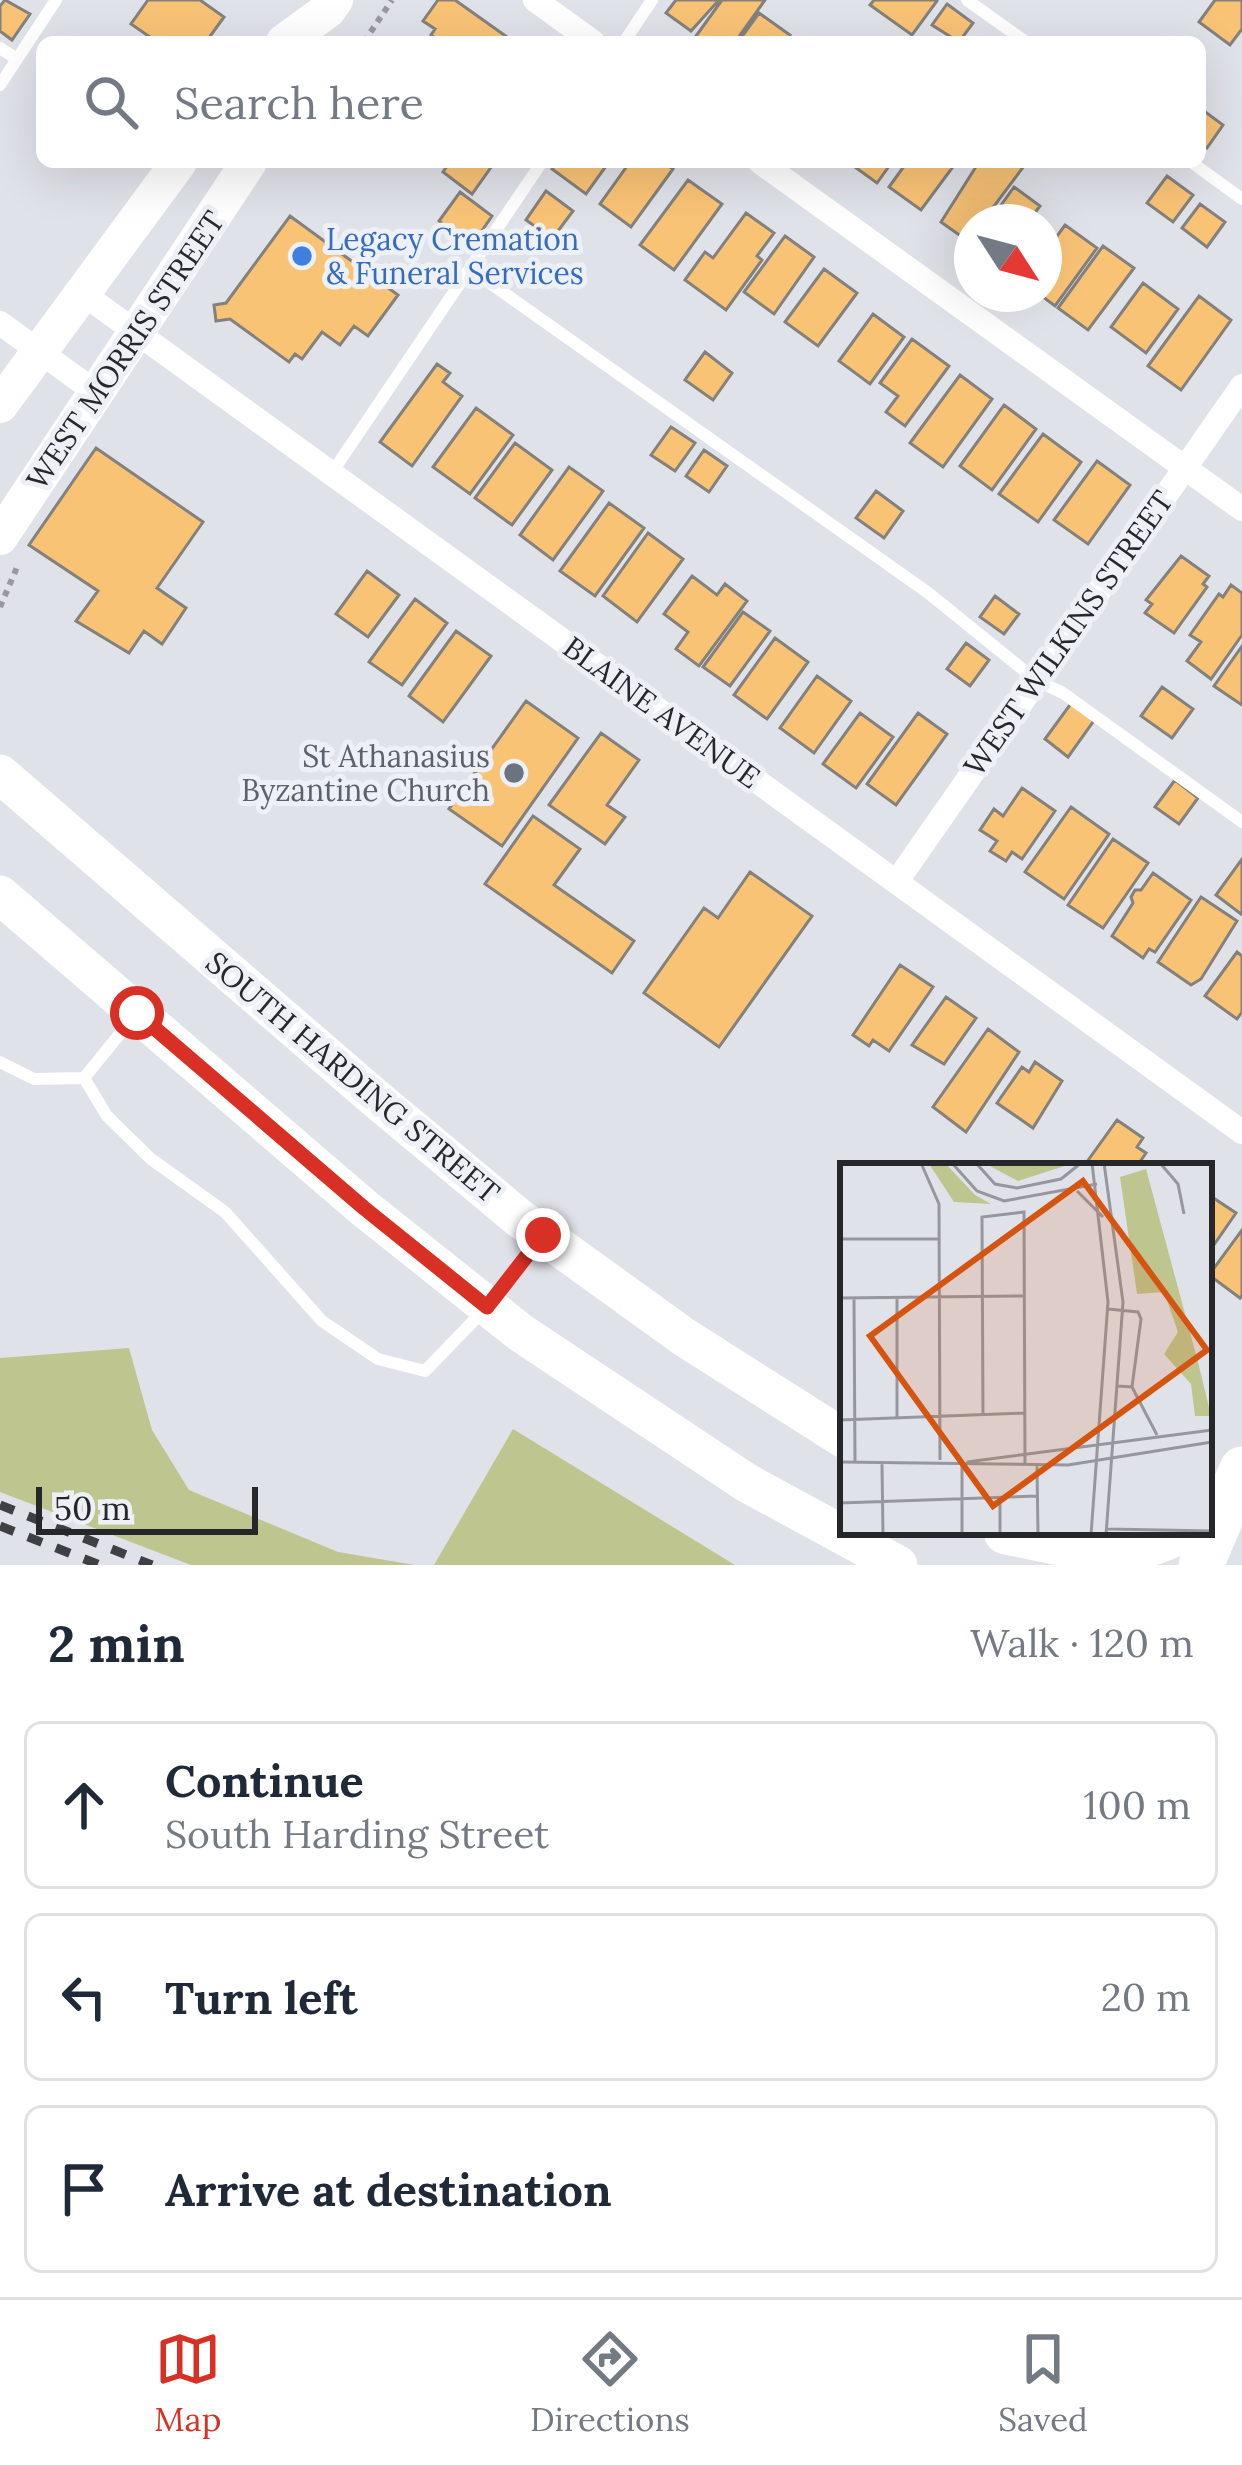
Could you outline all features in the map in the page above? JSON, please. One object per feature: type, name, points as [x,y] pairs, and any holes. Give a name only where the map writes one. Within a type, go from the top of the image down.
[{"type":"highway","points":[[1212,1506],[1242,1469]]},
{"type":"highway","points":[[1201,1565],[1242,1469]]},
{"type":"highway","points":[[1023,1535],[1113,1550],[1155,1544],[1172,1535]]},
{"type":"main road","name":"WEST MORRIS STREET","points":[[0,405],[175,168]]},
{"type":"main road","name":"WEST MORRIS STREET","points":[[0,538],[245,168]]},
{"type":"main road","name":"SOUTH HARDING STREET","points":[[0,774],[408,1126],[543,1235],[684,1336],[840,1436]]},
{"type":"main road","points":[[0,895],[364,1208],[487,1307],[670,1436],[840,1534]]},
{"type":"main road","points":[[842,1535],[898,1565]]},
{"type":"main road","points":[[1011,1535],[1068,1565]]},
{"type":"street","points":[[535,0],[585,36]]},
{"type":"street","points":[[768,168],[1242,509]]},
{"type":"street","name":"BLAINE AVENUE","points":[[82,293],[1242,1132]]},
{"type":"street","points":[[0,323],[97,393]]},
{"type":"street","name":"WEST WILKINS STREET","points":[[897,881],[1242,386]]},
{"type":"lane","points":[[0,85],[56,0]]},
{"type":"lane","points":[[628,36],[652,0]]},
{"type":"lane","points":[[968,0],[1018,36]]},
{"type":"lane","points":[[0,48],[16,59]]},
{"type":"lane","points":[[331,474],[538,168]]},
{"type":"lane","points":[[1199,168],[1242,199]]},
{"type":"lane","points":[[470,269],[927,592],[1036,680],[1063,693],[1242,822]]},
{"type":"lane","points":[[85,1078],[137,1013]]},
{"type":"lane","points":[[0,1062],[34,1079],[85,1078]]},
{"type":"lane","points":[[85,1078],[107,1115],[152,1159],[225,1212],[322,1321],[378,1359],[425,1371],[487,1307],[543,1235]]},
{"type":"path","points":[[368,36],[392,0]]},
{"type":"green space","points":[[129,1348],[152,1430],[189,1490],[338,1552],[415,1565],[191,1565],[0,1492],[0,1358]]},
{"type":"green space","points":[[513,1429],[735,1565],[434,1565]]},
{"type":"building","points":[[5,0],[30,14],[12,40],[0,31],[0,6]]},
{"type":"building","points":[[148,0],[200,0],[224,17],[210,36],[148,36],[131,24]]},
{"type":"building","points":[[438,0],[455,0],[506,36],[432,36],[435,29],[423,21]]},
{"type":"building","points":[[676,0],[719,0],[691,31],[666,13]]},
{"type":"building","points":[[722,0],[765,0],[739,36],[696,36]]},
{"type":"building","points":[[874,0],[937,1],[912,35],[870,5]]},
{"type":"building","points":[[1215,0],[1242,0],[1242,29],[1230,45],[1199,22]]},
{"type":"building","points":[[947,4],[973,23],[963,36],[949,36],[932,25]]},
{"type":"building","points":[[759,13],[790,35],[789,36],[742,36]]},
{"type":"building","points":[[1206,112],[1223,125],[1206,147]]},
{"type":"building","points":[[446,168],[491,168],[472,194],[443,172]]},
{"type":"building","points":[[553,168],[605,168],[586,194]]},
{"type":"building","points":[[626,168],[673,169],[631,227],[600,204]]},
{"type":"building","points":[[856,168],[888,168],[877,183]]},
{"type":"building","points":[[903,168],[952,168],[921,210],[889,187]]},
{"type":"building","points":[[975,168],[1023,168],[996,204],[954,204],[954,231],[941,222]]},
{"type":"building","points":[[1167,176],[1193,195],[1173,222],[1147,203]]},
{"type":"building","points":[[688,180],[722,204],[674,270],[640,245]]},
{"type":"building","points":[[1014,187],[1037,204],[1002,204]]},
{"type":"building","points":[[546,191],[573,211],[552,239],[526,220]]},
{"type":"building","points":[[460,192],[492,216],[472,245],[439,221]]},
{"type":"building","points":[[1200,204],[1225,222],[1207,247],[1182,228]]},
{"type":"building","points":[[746,213],[774,233],[757,256],[762,260],[726,310],[685,280],[705,252],[713,258]]},
{"type":"building","name":"Legacy Cremation & Funeral Services","points":[[290,216],[398,295],[368,336],[354,326],[340,345],[322,332],[302,359],[295,354],[289,362],[230,319],[216,321],[214,305],[226,303]]},
{"type":"building","points":[[1065,225],[1097,248],[1062,296]]},
{"type":"building","points":[[785,236],[814,257],[774,314],[744,292]]},
{"type":"building","points":[[1103,246],[1134,268],[1088,330],[1062,311],[1062,302]]},
{"type":"building","points":[[824,269],[857,293],[818,346],[785,322]]},
{"type":"building","points":[[1143,283],[1178,309],[1146,353],[1111,327]]},
{"type":"building","points":[[1199,296],[1231,320],[1181,390],[1148,366]]},
{"type":"building","points":[[873,314],[904,337],[870,384],[839,361]]},
{"type":"building","points":[[912,339],[949,366],[905,426],[886,412],[898,396],[880,383]]},
{"type":"building","points":[[705,352],[732,373],[713,400],[685,380]]},
{"type":"building","points":[[437,364],[450,373],[443,382],[462,396],[412,466],[380,442]]},
{"type":"building","points":[[960,375],[992,399],[943,467],[910,443]]},
{"type":"building","points":[[1004,405],[1036,429],[992,490],[960,466]]},
{"type":"building","points":[[476,408],[513,435],[470,494],[433,467]]},
{"type":"building","points":[[671,427],[695,443],[675,471],[651,455]]},
{"type":"building","points":[[1043,434],[1081,462],[1038,522],[999,494]]},
{"type":"building","points":[[515,443],[552,470],[512,525],[475,498]]},
{"type":"building","points":[[96,448],[203,522],[157,588],[186,608],[162,644],[144,631],[129,653],[76,621],[98,591],[29,545]]},
{"type":"building","points":[[704,450],[727,466],[709,492],[686,476]]},
{"type":"building","points":[[1097,461],[1130,485],[1088,544],[1054,520]]},
{"type":"building","points":[[569,467],[603,491],[553,560],[520,535]]},
{"type":"building","points":[[876,491],[903,511],[884,538],[856,518]]},
{"type":"building","points":[[609,503],[644,528],[595,596],[560,571]]},
{"type":"building","points":[[648,533],[683,559],[637,622],[603,596]]},
{"type":"building","points":[[1181,556],[1209,576],[1203,584],[1207,587],[1174,633],[1145,613],[1152,604],[1146,600]]},
{"type":"building","points":[[367,571],[399,595],[368,637],[336,614]]},
{"type":"building","points":[[692,576],[717,595],[725,584],[747,601],[699,666],[676,649],[688,632],[664,614]]},
{"type":"building","points":[[1231,585],[1242,593],[1242,635],[1211,679],[1187,661],[1201,642],[1190,635]]},
{"type":"building","points":[[995,596],[1019,614],[1004,634],[980,617]]},
{"type":"building","points":[[415,599],[447,623],[402,685],[369,662]]},
{"type":"building","points":[[743,612],[770,631],[730,686],[703,667]]},
{"type":"building","points":[[456,631],[491,656],[443,722],[409,696]]},
{"type":"building","points":[[775,638],[808,662],[767,719],[734,695]]},
{"type":"building","points":[[966,643],[989,660],[970,686],[947,669]]},
{"type":"building","points":[[1242,646],[1242,705],[1214,686]]},
{"type":"building","points":[[817,676],[851,701],[814,753],[780,728]]},
{"type":"building","points":[[1162,687],[1193,709],[1172,738],[1141,716]]},
{"type":"building","name":"St Athanasius Byzantine Church","points":[[526,701],[578,738],[502,846],[449,809]]},
{"type":"building","points":[[1072,702],[1095,719],[1068,757],[1045,739]]},
{"type":"building","points":[[860,713],[893,737],[856,788],[823,764]]},
{"type":"building","points":[[918,713],[947,734],[896,805],[867,784]]},
{"type":"building","points":[[601,733],[639,760],[607,805],[625,817],[605,844],[549,805]]},
{"type":"building","points":[[1175,780],[1198,798],[1179,824],[1155,807]]},
{"type":"building","points":[[1022,788],[1055,811],[1022,859],[1012,852],[1006,861],[990,851],[997,841],[980,830],[994,809],[1003,816]]},
{"type":"building","points":[[1071,807],[1109,834],[1064,899],[1025,872]]},
{"type":"building","points":[[533,816],[580,849],[554,885],[634,941],[612,973],[485,884]]},
{"type":"building","points":[[1113,839],[1148,863],[1103,928],[1068,905]]},
{"type":"building","points":[[1242,859],[1242,912],[1241,914],[1216,895]]},
{"type":"building","points":[[750,872],[812,916],[719,1047],[644,993],[704,908],[718,918]]},
{"type":"building","points":[[1153,873],[1191,900],[1155,952],[1149,949],[1143,958],[1112,936],[1133,903],[1135,890],[1141,890]]},
{"type":"building","points":[[1201,897],[1237,921],[1201,979],[1191,985],[1158,962]]},
{"type":"building","points":[[1237,952],[1242,956],[1242,1012],[1237,1019],[1205,996]]},
{"type":"building","points":[[900,965],[933,987],[889,1051],[873,1040],[869,1046],[853,1035]]},
{"type":"building","points":[[946,997],[976,1018],[944,1064],[912,1045]]},
{"type":"building","points":[[988,1029],[1019,1052],[966,1132],[933,1107]]},
{"type":"building","points":[[1035,1062],[1062,1081],[1033,1128],[997,1103],[1022,1067],[1029,1072]]},
{"type":"building","points":[[1117,1120],[1143,1138],[1137,1147],[1146,1153],[1139,1163],[1086,1163]]},
{"type":"building","points":[[1212,1197],[1236,1213],[1212,1248]]},
{"type":"building","points":[[1242,1230],[1240,1298],[1212,1277]]},
{"type":"railway","points":[[0,1505],[152,1565]]},
{"type":"railway","points":[[0,1526],[100,1565]]},
{"type":"place","name":"Legacy Cremation & Funeral Services","points":[[302,256]]},
{"type":"place","name":"St Athanasius Byzantine Church","points":[[514,773]]},
{"type":"route","points":[[137,1013],[487,1307],[543,1235]]}]
